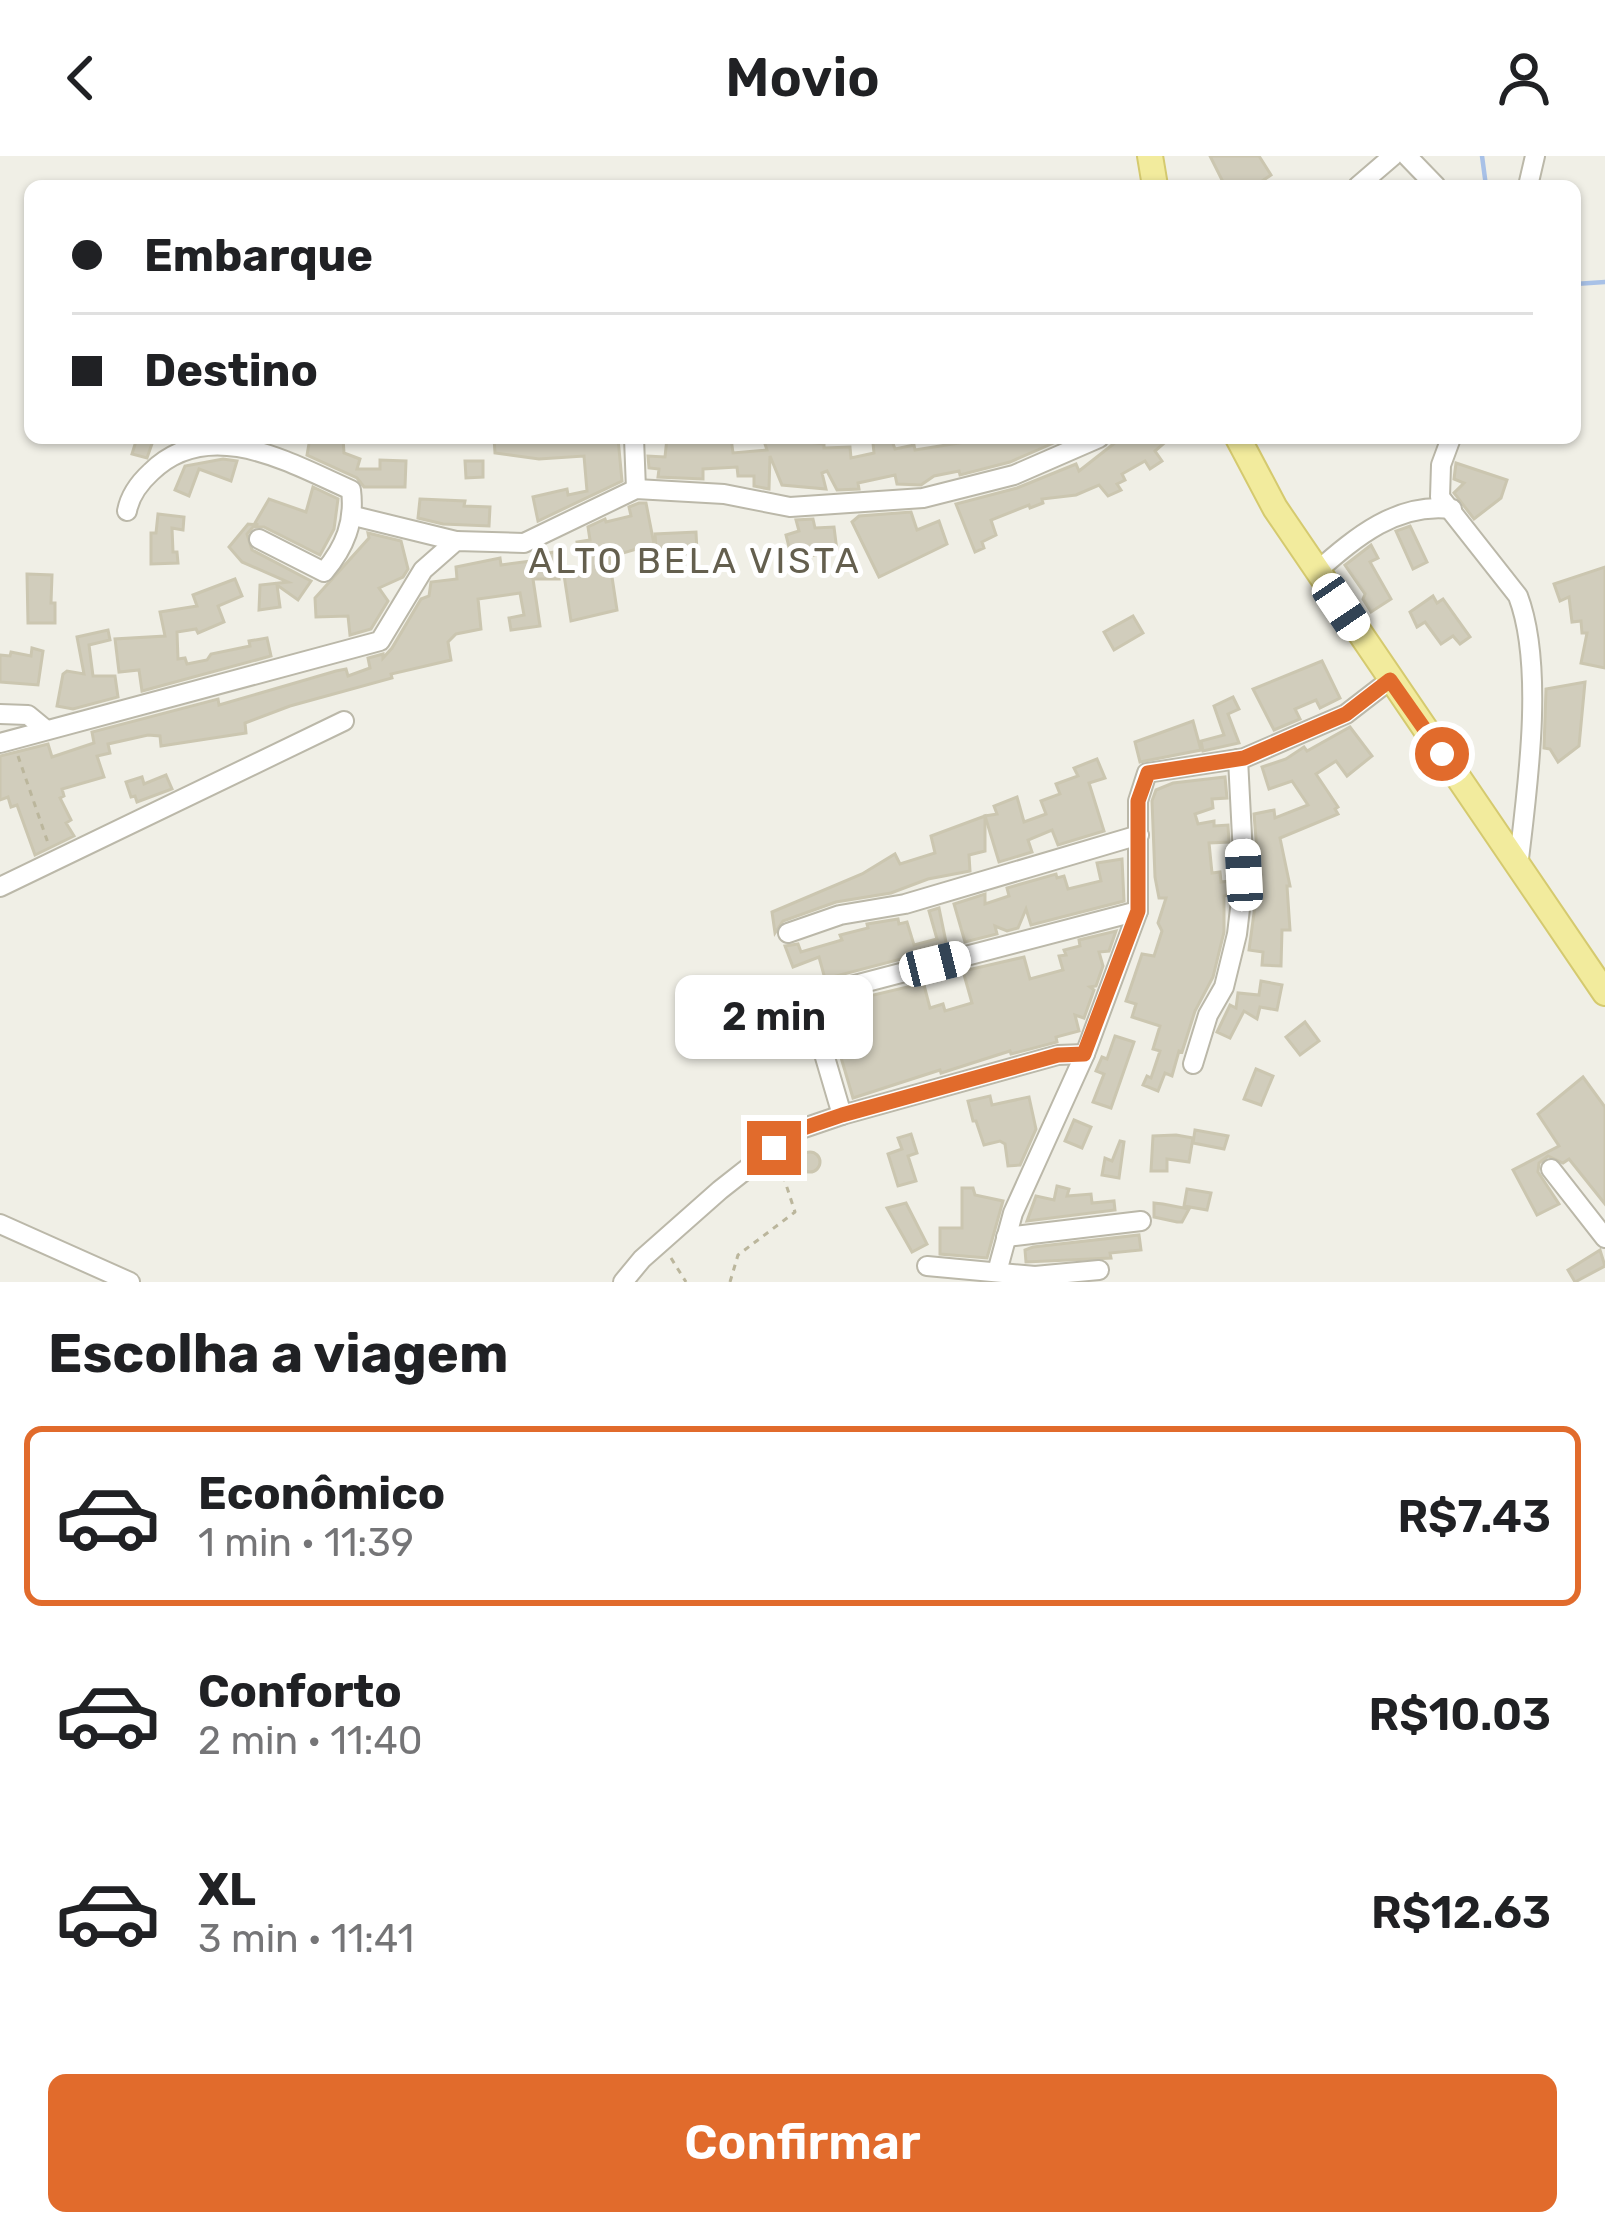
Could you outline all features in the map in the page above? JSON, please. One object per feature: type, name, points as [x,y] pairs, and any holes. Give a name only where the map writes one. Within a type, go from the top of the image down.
[{"type":"main road","points":[[1241,444],[1275,508],[1605,993]]},
{"type":"street","points":[[1365,180],[1393,156]]},
{"type":"street","points":[[1407,156],[1430,180]]},
{"type":"street","points":[[128,511],[130,498],[162,461],[186,447],[206,444],[268,454],[352,490],[355,516],[338,555],[324,572],[259,539]]},
{"type":"street","points":[[634,444],[636,489]]},
{"type":"street","points":[[355,516],[456,541],[524,543],[636,489],[724,494],[790,507],[923,498],[1014,475],[1085,444]]},
{"type":"street","points":[[1449,444],[1442,465],[1440,504],[1518,596],[1524,612],[1531,674],[1528,788],[1518,866]]},
{"type":"street","points":[[1317,571],[1362,531],[1440,504]]},
{"type":"street","points":[[6,741],[380,641],[423,570],[456,541]]},
{"type":"street","points":[[997,1272],[1013,1213],[1084,1054],[1138,911],[1138,801],[1148,773],[1238,758],[1346,714],[1390,680]]},
{"type":"street","points":[[0,714],[28,715],[45,729]]},
{"type":"street","points":[[0,887],[344,721]]},
{"type":"street","points":[[1193,1064],[1208,1015],[1224,987],[1237,934],[1244,875],[1238,758]]},
{"type":"street","points":[[788,933],[1139,835]]},
{"type":"street","points":[[842,1115],[809,1003],[813,996],[1138,911]]},
{"type":"street","points":[[623,1282],[661,1242],[795,1131],[1058,1055],[1084,1054]]},
{"type":"street","points":[[1551,1169],[1605,1238]]},
{"type":"street","points":[[1006,1237],[1141,1221]]},
{"type":"street","points":[[0,1224],[130,1282]]},
{"type":"street","points":[[927,1266],[1035,1276],[1099,1270]]},
{"type":"path","points":[[6,741],[55,862]]},
{"type":"path","points":[[730,1282],[738,1255],[795,1212],[774,1148]]},
{"type":"path","points":[[661,1242],[686,1282]]},
{"type":"building","points":[[1210,156],[1259,156],[1271,175],[1264,180],[1222,180]]},
{"type":"building","points":[[135,444],[152,444],[147,458],[132,454]]},
{"type":"building","points":[[309,444],[343,444],[344,453],[360,459],[357,469],[380,469],[380,460],[406,461],[405,487],[364,487],[357,478],[307,455]]},
{"type":"building","points":[[494,444],[619,444],[622,481],[538,521],[533,497],[567,489],[568,495],[587,491],[584,456],[539,459],[495,453]]},
{"type":"building","points":[[666,444],[732,444],[733,453],[767,450],[765,444],[824,444],[824,448],[850,447],[851,458],[874,453],[873,444],[893,444],[895,449],[914,445],[915,450],[952,444],[1051,444],[1010,462],[960,475],[959,471],[934,476],[921,485],[897,484],[895,475],[858,483],[859,489],[837,490],[827,471],[822,473],[826,489],[782,485],[770,456],[769,489],[754,486],[754,476],[738,476],[737,467],[703,469],[703,479],[658,477],[659,469],[649,468],[648,456],[665,457]]},
{"type":"building","points":[[1113,444],[1163,444],[1155,451],[1162,461],[1150,469],[1145,461],[1122,474],[1125,480],[1117,484],[1121,490],[1108,496],[1099,485],[1076,495],[1042,499],[1043,503],[991,520],[996,535],[975,552],[956,504],[1017,488],[1076,464],[1079,471]]},
{"type":"building","points":[[237,461],[231,481],[199,469],[189,496],[175,490],[185,466]]},
{"type":"building","points":[[465,461],[483,461],[483,477],[466,478]]},
{"type":"building","points":[[1456,463],[1507,480],[1501,498],[1474,519],[1454,493],[1464,483],[1454,479]]},
{"type":"building","points":[[313,487],[338,499],[334,529],[320,555],[264,527],[253,527],[247,534],[252,550],[311,581],[298,600],[277,585],[280,607],[259,610],[260,585],[288,582],[242,562],[229,547],[248,524],[258,525],[269,499],[306,512]]},
{"type":"building","points":[[420,499],[490,507],[489,526],[418,518]]},
{"type":"building","points":[[646,503],[654,544],[609,557],[617,610],[571,621],[564,575],[582,572],[577,542],[590,540],[588,527],[631,516],[629,507]]},
{"type":"building","points":[[911,512],[917,530],[939,521],[947,544],[879,577],[852,522],[859,516]]},
{"type":"building","points":[[158,514],[184,517],[183,530],[172,528],[178,563],[151,564],[151,533],[156,533]]},
{"type":"building","points":[[813,519],[815,528],[834,527],[837,551],[792,559],[786,535],[799,531],[796,520]]},
{"type":"building","points":[[1410,526],[1427,562],[1413,569],[1396,531]]},
{"type":"building","points":[[696,532],[697,553],[661,555],[656,547],[655,534]]},
{"type":"building","points":[[368,533],[401,541],[408,569],[403,577],[379,588],[388,601],[371,629],[350,635],[348,616],[316,617],[315,598],[369,538]]},
{"type":"building","points":[[1371,545],[1378,558],[1370,562],[1391,599],[1371,612],[1345,565]]},
{"type":"building","points":[[554,552],[559,579],[533,579],[540,626],[511,630],[509,618],[524,615],[520,593],[478,599],[481,629],[456,634],[448,642],[451,660],[290,706],[245,723],[246,733],[161,746],[160,736],[148,735],[108,744],[110,753],[97,756],[104,777],[62,789],[60,798],[71,820],[66,823],[74,836],[35,855],[17,805],[11,807],[8,797],[0,800],[0,756],[48,744],[52,757],[94,743],[92,732],[218,699],[219,705],[336,671],[346,669],[348,676],[370,668],[368,658],[383,654],[383,658],[392,648],[421,599],[429,596],[431,582],[457,579],[456,567],[500,558],[501,565],[531,561]]},
{"type":"building","points":[[1605,567],[1605,668],[1581,663],[1587,633],[1582,633],[1581,621],[1572,622],[1569,597],[1560,601],[1554,584]]},
{"type":"building","points":[[27,574],[52,575],[55,623],[28,623]]},
{"type":"building","points":[[235,579],[242,596],[218,606],[224,622],[198,633],[196,629],[177,632],[178,659],[185,658],[187,664],[207,660],[211,654],[267,638],[271,656],[142,691],[139,670],[119,672],[115,639],[165,636],[160,612],[197,606],[193,595]]},
{"type":"building","points":[[1433,596],[1437,603],[1443,599],[1470,637],[1460,644],[1453,636],[1441,644],[1425,622],[1417,627],[1410,612]]},
{"type":"building","points":[[1133,616],[1143,633],[1114,650],[1104,632]]},
{"type":"building","points":[[108,630],[110,640],[89,645],[93,676],[115,676],[118,697],[73,709],[57,706],[63,674],[84,674],[77,637]]},
{"type":"building","points":[[32,648],[43,651],[38,685],[0,682],[0,655],[31,656]]},
{"type":"building","points":[[1322,661],[1340,698],[1320,708],[1316,700],[1295,709],[1300,719],[1274,730],[1253,689]]},
{"type":"building","points":[[1585,682],[1579,746],[1558,762],[1544,748],[1546,689]]},
{"type":"building","points":[[1233,697],[1239,709],[1228,714],[1239,743],[1203,751],[1201,741],[1224,735],[1214,706]]},
{"type":"building","points":[[1193,721],[1201,750],[1140,762],[1135,742]]},
{"type":"building","points":[[1350,727],[1372,756],[1347,776],[1336,761],[1316,774],[1338,814],[1280,838],[1290,886],[1290,930],[1282,930],[1281,966],[1262,965],[1263,952],[1249,950],[1259,876],[1254,814],[1274,810],[1275,818],[1308,805],[1292,781],[1269,789],[1262,767],[1304,747],[1307,751]]},
{"type":"building","points":[[1097,759],[1105,778],[1089,783],[1104,831],[1058,845],[1052,830],[1028,840],[1032,852],[999,862],[985,816],[997,814],[994,806],[1017,797],[1024,822],[1046,814],[1041,801],[1060,794],[1056,784],[1078,776],[1074,768]]},
{"type":"building","points":[[166,775],[172,789],[137,802],[131,797],[126,782],[142,777],[144,784]]},
{"type":"building","points":[[1225,777],[1227,798],[1212,799],[1213,808],[1195,814],[1198,824],[1228,825],[1229,842],[1209,843],[1212,873],[1220,872],[1221,882],[1230,881],[1224,896],[1224,932],[1213,977],[1195,1011],[1182,1052],[1172,1076],[1165,1073],[1158,1091],[1143,1085],[1147,1076],[1151,1078],[1160,1051],[1153,1049],[1160,1026],[1132,1017],[1136,1004],[1126,1001],[1142,954],[1154,956],[1162,931],[1158,923],[1166,898],[1159,898],[1155,877],[1152,801],[1156,790],[1173,783]]},
{"type":"building","points":[[985,816],[985,851],[969,855],[970,871],[891,893],[836,902],[783,921],[775,933],[772,912],[862,874],[895,854],[900,864],[935,853],[931,836]]},
{"type":"building","points":[[1122,859],[1124,901],[1031,925],[1026,909],[1018,928],[1007,931],[995,926],[997,934],[965,942],[954,904],[985,894],[985,904],[1009,896],[1007,888],[1056,874],[1057,878],[1064,876],[1068,889],[1101,881],[1097,863]]},
{"type":"building","points":[[939,908],[947,947],[825,979],[819,957],[793,967],[785,946],[798,944],[801,952],[842,940],[840,935],[868,928],[867,924],[898,919],[899,924],[907,922],[914,945],[937,939],[929,911]]},
{"type":"building","points":[[1116,931],[1109,951],[1099,952],[1103,966],[1096,986],[1090,987],[1094,990],[1084,1018],[1075,1015],[1079,1031],[1056,1037],[1057,1042],[940,1070],[853,1098],[832,1027],[859,1019],[852,1000],[920,984],[930,1008],[943,1004],[945,1011],[972,1003],[963,971],[1024,957],[1030,979],[1063,970],[1059,956],[1080,946],[1079,940]]},
{"type":"building","points":[[1261,981],[1282,985],[1277,1010],[1260,1007],[1257,1019],[1244,1011],[1230,1038],[1217,1032],[1230,1005],[1236,1008],[1238,993],[1259,995]]},
{"type":"building","points":[[1305,1022],[1319,1041],[1300,1055],[1286,1037]]},
{"type":"building","points":[[1115,1036],[1134,1042],[1111,1108],[1093,1102],[1104,1074],[1096,1071],[1102,1057],[1107,1059]]},
{"type":"building","points":[[1256,1069],[1273,1076],[1261,1105],[1244,1099]]},
{"type":"building","points":[[1583,1077],[1605,1107],[1605,1204],[1569,1159],[1563,1163],[1548,1156],[1539,1163],[1538,1172],[1559,1204],[1537,1215],[1513,1170],[1559,1146],[1538,1114]]},
{"type":"building","points":[[990,1096],[992,1105],[1029,1097],[1036,1129],[1020,1165],[1008,1166],[1005,1144],[1000,1141],[984,1145],[973,1121],[968,1101]]},
{"type":"building","points":[[1074,1120],[1091,1127],[1082,1148],[1065,1141]]},
{"type":"building","points":[[1195,1130],[1228,1136],[1224,1149],[1193,1143]]},
{"type":"building","points":[[911,1134],[917,1153],[908,1156],[916,1181],[898,1186],[888,1154],[902,1149],[898,1138]]},
{"type":"building","points":[[1153,1136],[1193,1138],[1189,1162],[1167,1159],[1167,1171],[1151,1171]]},
{"type":"building","points":[[1120,1141],[1124,1142],[1119,1178],[1102,1175],[1105,1158],[1112,1161]]},
{"type":"building","points":[[810,1152],[820,1162],[810,1172],[800,1162]]},
{"type":"building","points":[[1057,1186],[1069,1189],[1067,1196],[1091,1194],[1092,1203],[1114,1201],[1115,1210],[1027,1221],[1036,1196],[1054,1200]]},
{"type":"building","points":[[962,1188],[1003,1201],[987,1258],[940,1254],[940,1228],[962,1228]]},
{"type":"building","points":[[1187,1189],[1211,1193],[1207,1210],[1184,1206]]},
{"type":"building","points":[[906,1203],[927,1244],[912,1252],[887,1208]]},
{"type":"building","points":[[1154,1203],[1189,1209],[1182,1222],[1177,1222],[1154,1217]]},
{"type":"building","points":[[1139,1235],[1141,1250],[1110,1253],[1111,1258],[1026,1262],[1025,1250],[1033,1247]]},
{"type":"building","points":[[1600,1250],[1605,1266],[1575,1282],[1568,1270]]},
{"type":"waterway","points":[[1482,156],[1485,180]]},
{"type":"waterway","points":[[1581,284],[1605,282]]},
{"type":"district","name":"ALTO BELA VISTA","points":[[695,560]]},
{"type":"route","points":[[774,1148],[795,1131],[842,1115],[1058,1055],[1084,1054],[1138,911],[1138,801],[1148,773],[1244,758],[1346,714],[1390,680],[1442,754]]}]
